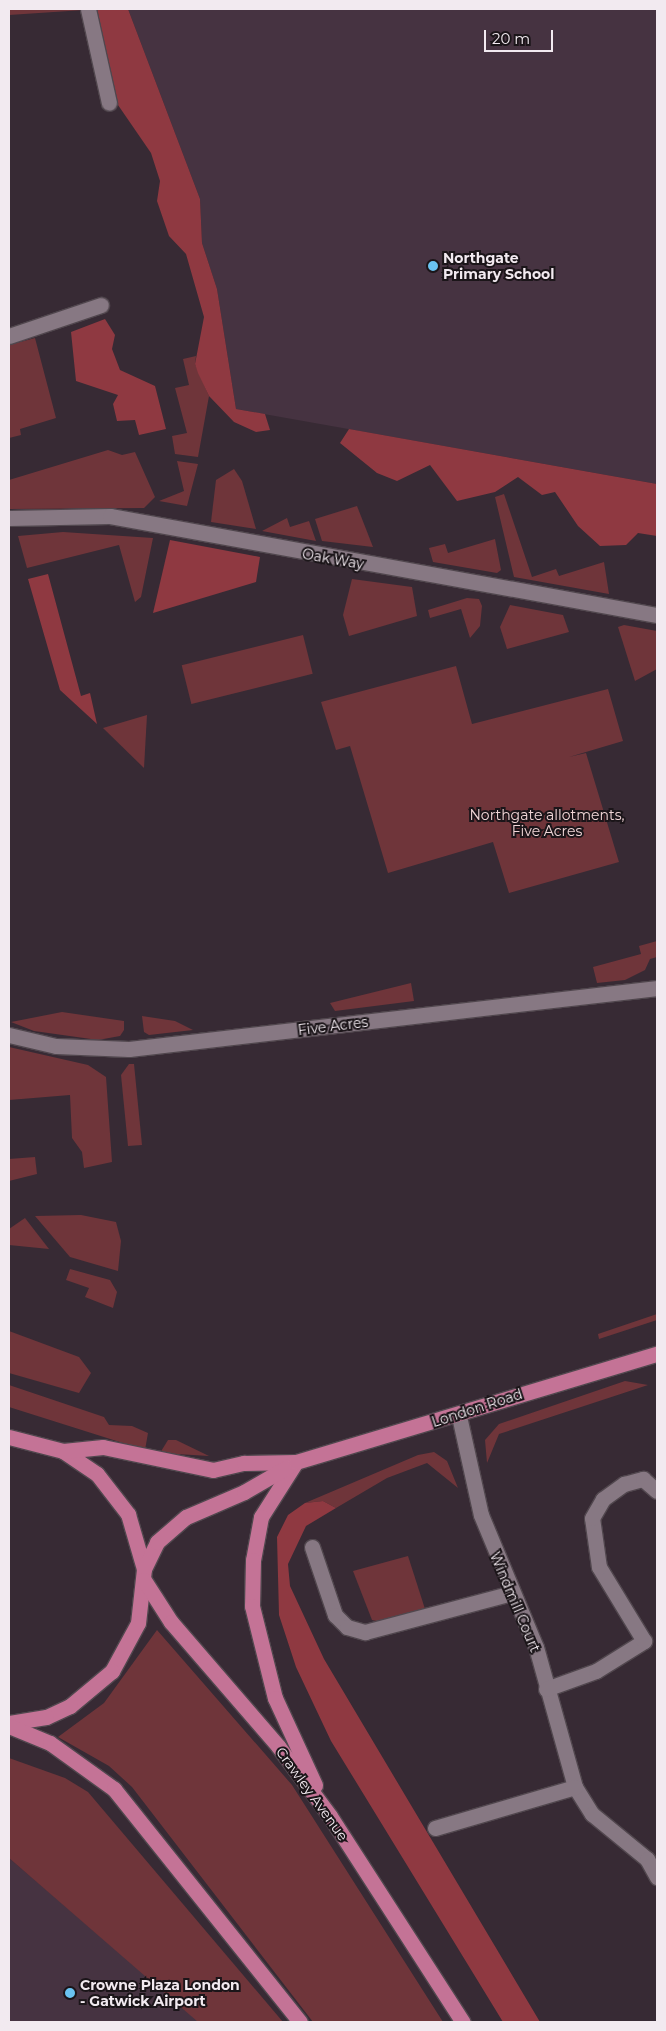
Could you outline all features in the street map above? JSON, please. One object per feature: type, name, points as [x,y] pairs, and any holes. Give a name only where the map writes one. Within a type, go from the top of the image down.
[{"type":"main road","name":"London Road","points":[[144,1574],[157,1542],[186,1516],[244,1492],[296,1462],[656,1357]]},
{"type":"main road","points":[[9,1430],[63,1451],[97,1474],[116,1496],[135,1528],[144,1574],[138,1623],[129,1645],[102,1682],[58,1712],[9,1724]]},
{"type":"main road","points":[[9,1438],[32,1440]]},
{"type":"main road","name":"London Road","points":[[63,1451],[102,1447],[213,1470],[244,1463],[296,1462]]},
{"type":"main road","points":[[296,1462],[261,1517],[253,1560],[252,1606],[275,1698],[330,1816]]},
{"type":"main road","name":"Crawley Avenue","points":[[144,1574],[171,1622],[278,1746],[330,1816],[463,2022]]},
{"type":"main road","points":[[9,1724],[50,1743],[114,1789],[300,2022]]},
{"type":"street","points":[[88,9],[110,103]]},
{"type":"street","points":[[9,336],[101,304]]},
{"type":"street","name":"Oak Way","points":[[9,518],[110,516],[657,615]]},
{"type":"street","name":"Five Acres","points":[[9,1035],[56,1046],[129,1049],[657,988]]},
{"type":"street","name":"Windmill Court","points":[[459,1416],[481,1515],[536,1647],[574,1787],[606,1827],[652,1854],[657,1877]]},
{"type":"street","points":[[546,1689],[596,1671],[651,1642],[599,1567],[592,1518],[603,1498],[624,1484],[643,1480],[657,1491]]},
{"type":"street","points":[[312,1547],[326,1598],[335,1616],[347,1627],[365,1632],[512,1593]]},
{"type":"street","points":[[435,1828],[574,1787]]},
{"type":"shaded area","points":[[94,9],[128,9],[200,199],[202,243],[217,289],[236,409],[265,414],[270,430],[256,432],[234,422],[209,396],[198,373],[195,364],[204,317],[186,254],[169,236],[157,201],[160,181],[151,153],[118,105]]},
{"type":"shaded area","name":"Northgate Primary School","points":[[128,9],[657,9],[657,484],[236,409],[217,289],[202,243],[200,199]]},
{"type":"shaded area","points":[[105,319],[115,335],[112,349],[120,370],[155,386],[166,429],[139,435],[135,420],[117,421],[113,404],[118,395],[76,381],[71,332]]},
{"type":"shaded area","points":[[349,429],[657,484],[657,536],[638,533],[626,545],[600,546],[578,526],[555,492],[542,495],[518,477],[495,492],[457,501],[430,465],[397,481],[377,473],[340,443]]},
{"type":"shaded area","points":[[170,540],[260,557],[256,582],[153,613]]},
{"type":"shaded area","points":[[48,574],[81,696],[90,693],[97,724],[60,690],[28,579]]},
{"type":"shaded area","points":[[323,1501],[336,1508],[306,1526],[288,1564],[290,1586],[324,1659],[540,2022],[503,2022],[331,1741],[296,1667],[279,1615],[277,1537],[288,1515],[305,1503]]},
{"type":"shaded area","points":[[9,1858],[200,2022],[9,2022]]},
{"type":"green space","points":[[9,9],[84,9],[84,10],[9,15]]},
{"type":"green space","points":[[35,338],[56,418],[20,429],[21,435],[9,438],[9,345]]},
{"type":"green space","points":[[196,356],[195,364],[209,396],[198,457],[175,454],[172,436],[187,433],[175,388],[189,385],[183,359]]},
{"type":"green space","points":[[108,450],[122,455],[135,452],[155,497],[144,508],[9,509],[9,480]]},
{"type":"green space","points":[[177,461],[198,464],[187,506],[159,501],[184,491]]},
{"type":"green space","points":[[234,469],[242,481],[256,529],[211,522],[216,480]]},
{"type":"green space","points":[[504,494],[532,577],[556,569],[559,576],[604,562],[609,594],[514,577],[495,497]]},
{"type":"green space","points":[[357,506],[373,547],[322,541],[315,519]]},
{"type":"green space","points":[[287,518],[290,527],[309,521],[316,541],[262,531]]},
{"type":"green space","points":[[63,532],[153,538],[141,597],[135,602],[119,545],[27,568],[18,536]]},
{"type":"green space","points":[[495,539],[501,570],[497,573],[433,562],[429,548],[445,544],[448,553]]},
{"type":"green space","points":[[352,579],[412,587],[417,616],[349,636],[343,615]]},
{"type":"green space","points":[[467,598],[479,599],[482,606],[480,626],[470,638],[461,609],[430,618],[428,610]]},
{"type":"green space","points":[[510,605],[563,615],[569,632],[507,649],[500,627]]},
{"type":"green space","points":[[624,625],[657,631],[657,669],[635,681],[618,627]]},
{"type":"green space","points":[[303,635],[313,674],[191,704],[182,665]]},
{"type":"green space","name":"Northgate allotments, Five Acres","points":[[456,666],[472,724],[608,689],[623,741],[569,757],[586,753],[619,862],[509,893],[493,842],[388,873],[350,746],[336,750],[321,702]]},
{"type":"green space","points":[[147,715],[144,768],[103,728]]},
{"type":"green space","points":[[657,941],[657,957],[650,959],[645,970],[625,980],[597,983],[593,967],[641,954],[639,946]]},
{"type":"green space","points":[[411,983],[414,1001],[335,1011],[330,1003]]},
{"type":"green space","points":[[62,1012],[124,1021],[124,1030],[120,1036],[98,1040],[34,1031],[11,1022]]},
{"type":"green space","points":[[142,1016],[175,1021],[193,1030],[149,1035],[144,1032]]},
{"type":"green space","points":[[9,1047],[88,1065],[106,1077],[112,1162],[84,1168],[82,1152],[72,1138],[70,1095],[9,1100]]},
{"type":"green space","points":[[129,1064],[134,1064],[142,1145],[128,1146],[121,1075]]},
{"type":"green space","points":[[35,1157],[37,1174],[9,1181],[9,1159]]},
{"type":"green space","points":[[81,1215],[116,1222],[121,1241],[118,1271],[70,1257],[35,1216]]},
{"type":"green space","points":[[25,1218],[49,1249],[9,1245],[9,1229]]},
{"type":"green space","points":[[70,1269],[110,1280],[117,1292],[113,1308],[85,1297],[89,1288],[66,1280]]},
{"type":"green space","points":[[657,1314],[657,1320],[599,1339],[598,1334]]},
{"type":"green space","points":[[9,1331],[79,1357],[91,1373],[79,1393],[9,1373]]},
{"type":"green space","points":[[625,1381],[648,1385],[499,1434],[487,1463],[485,1440],[499,1424]]},
{"type":"green space","points":[[9,1385],[104,1417],[109,1425],[132,1426],[148,1433],[145,1450],[9,1407]]},
{"type":"green space","points":[[168,1440],[176,1440],[209,1456],[160,1453]]},
{"type":"green space","points":[[434,1452],[447,1461],[458,1488],[427,1463],[387,1478],[336,1508],[323,1501],[305,1503],[418,1455]]},
{"type":"green space","points":[[408,1556],[425,1609],[381,1622],[372,1620],[353,1571]]},
{"type":"green space","points":[[157,1630],[292,1785],[443,2022],[313,2022],[132,1787],[109,1766],[58,1737],[104,1703]]},
{"type":"green space","points":[[9,1758],[65,1778],[88,1792],[283,2022],[198,2022],[9,1858]]},
{"type":"place","name":"Northgate Primary School","points":[[433,266]]},
{"type":"place","name":"Crowne Plaza London - Gatwick Airport","points":[[70,1993]]}]
